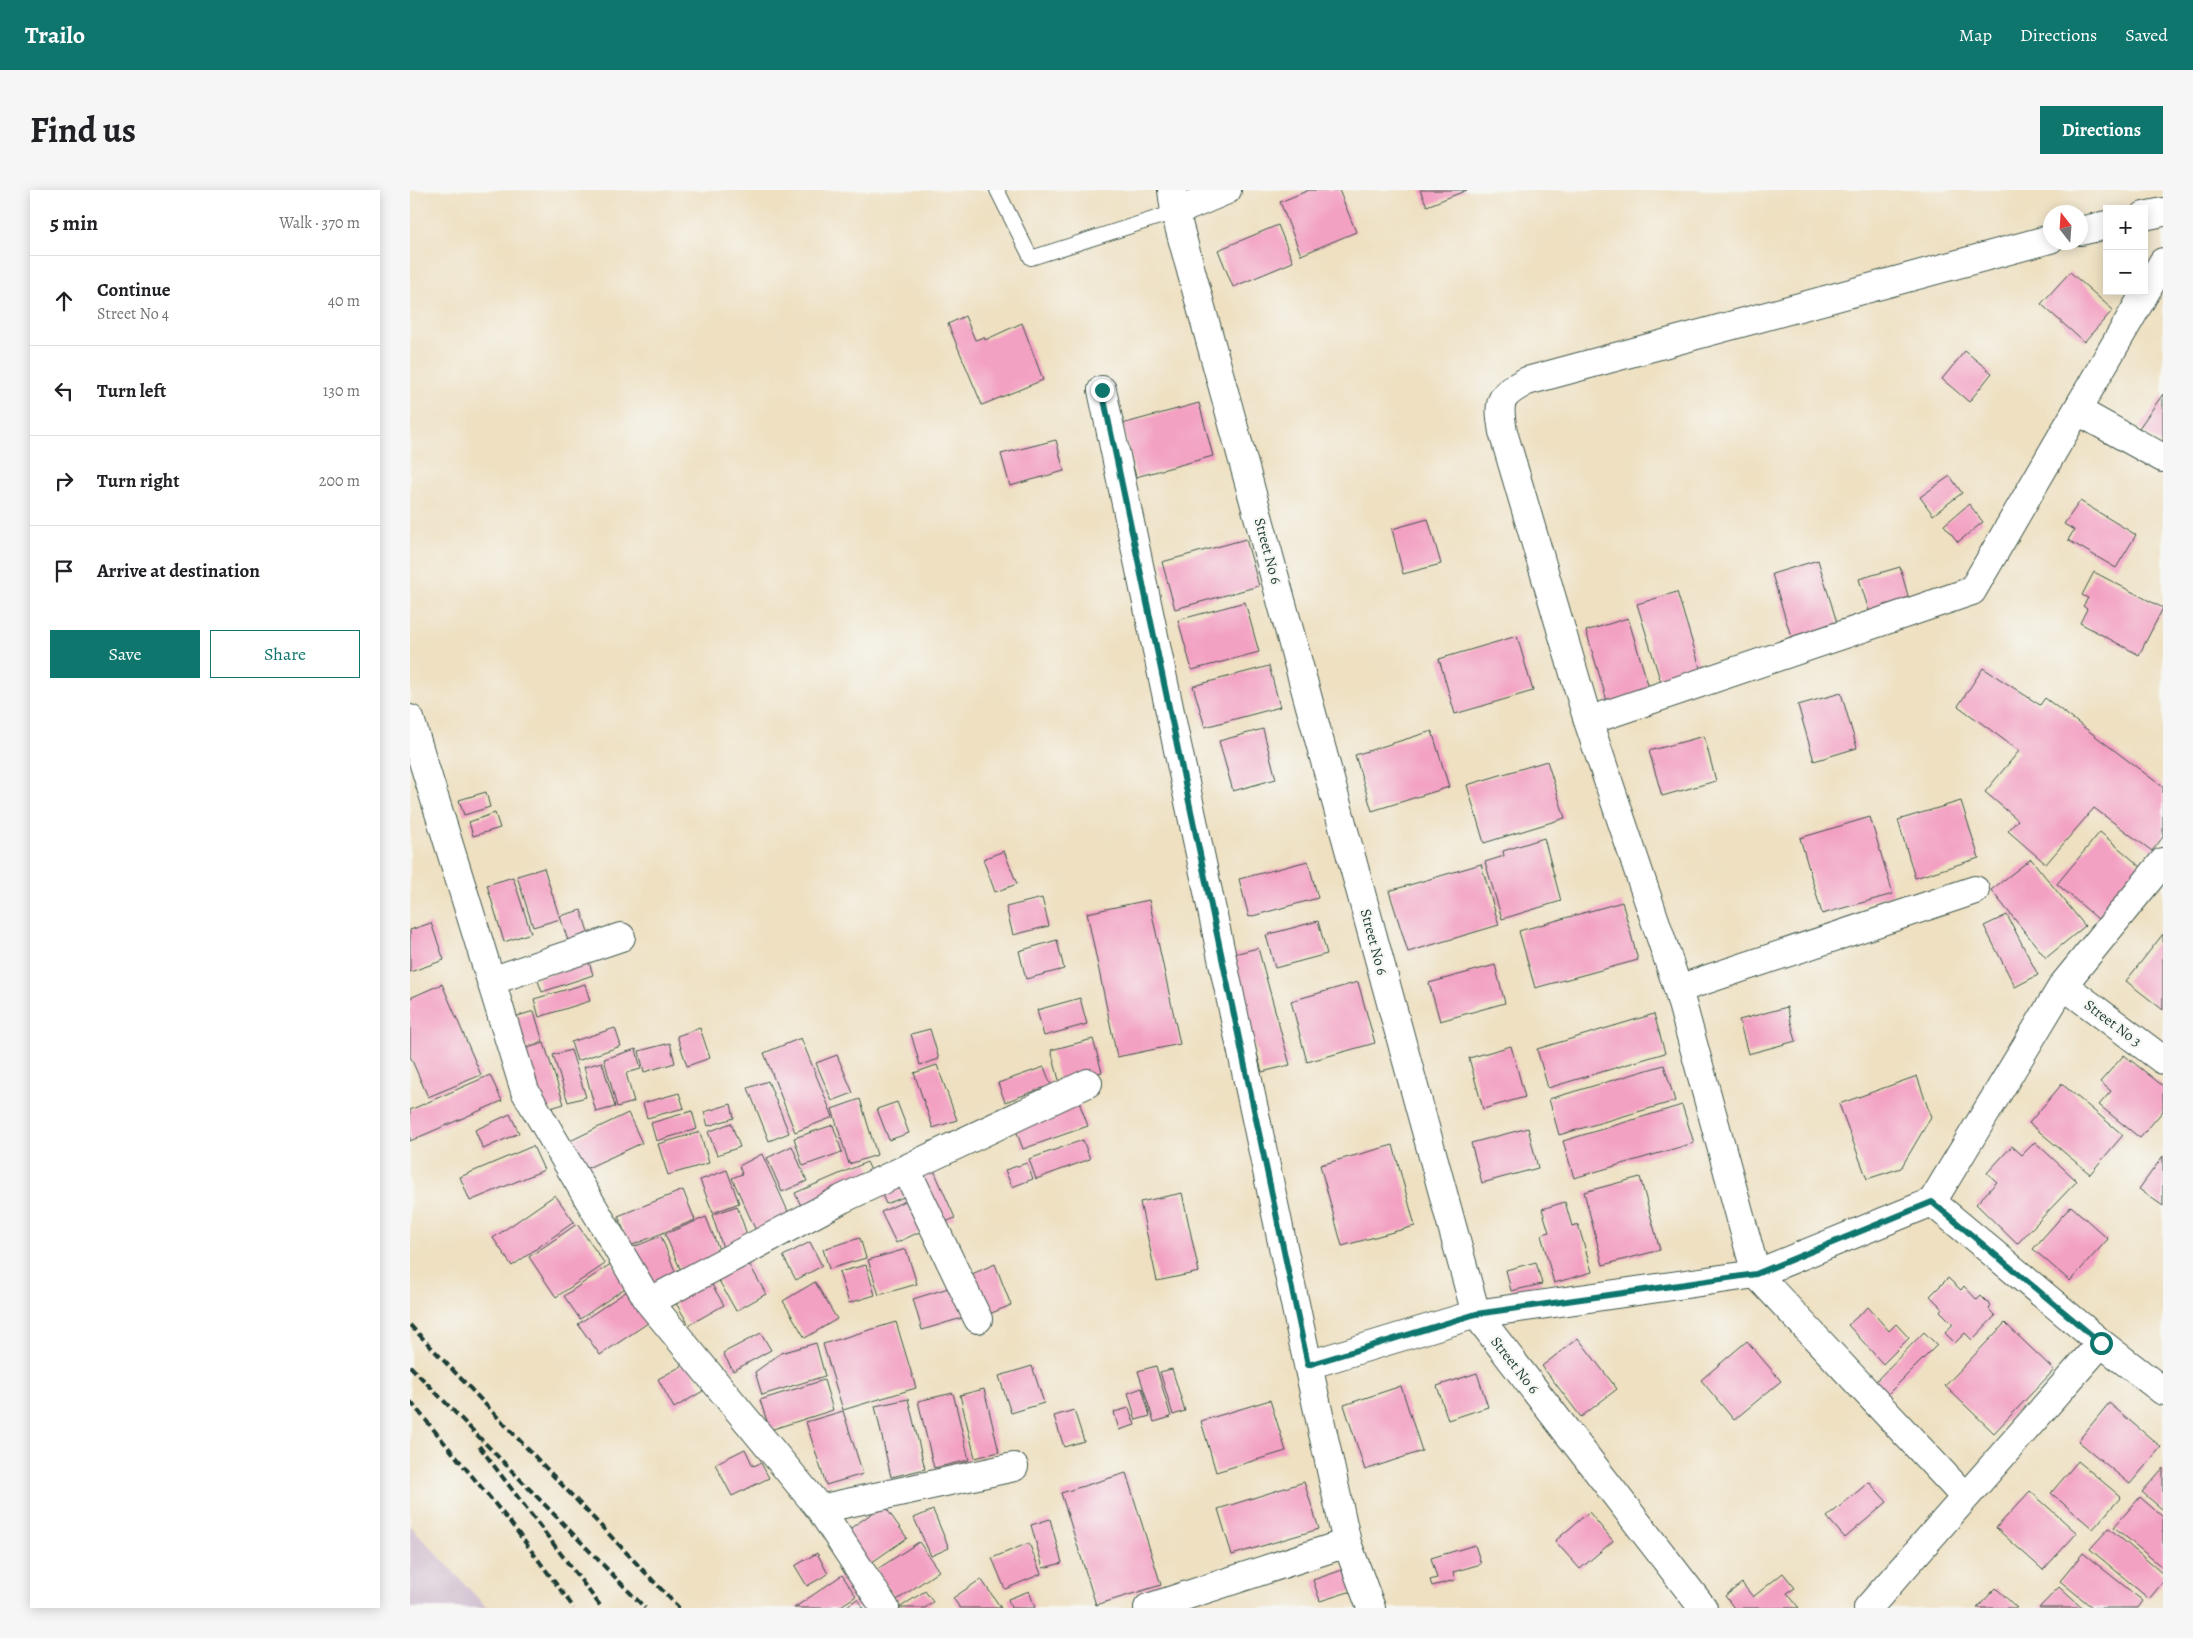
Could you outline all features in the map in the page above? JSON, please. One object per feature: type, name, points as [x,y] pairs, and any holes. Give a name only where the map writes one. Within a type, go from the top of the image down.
[{"type":"street","points":[[1174,201],[1227,190]]},
{"type":"street","name":"Street No 6","points":[[1174,201],[1476,1314],[1703,1608]]},
{"type":"street","points":[[2148,215],[2163,212]]},
{"type":"street","points":[[2088,229],[2103,226]]},
{"type":"street","points":[[1965,1497],[1756,1274],[1678,989],[1588,721],[1503,432],[1499,408],[1508,390],[1527,381],[2043,240]]},
{"type":"street","points":[[1588,721],[1972,590],[2078,411],[2163,262]]},
{"type":"street","points":[[1102,390],[1347,1543],[1371,1608]]},
{"type":"street","points":[[2078,411],[2163,458]]},
{"type":"street","points":[[410,719],[525,1091],[650,1302],[820,1509],[885,1608]]},
{"type":"street","points":[[1308,1365],[1476,1314],[1756,1274],[1932,1202],[2063,985],[2163,862]]},
{"type":"street","points":[[1678,989],[1975,890]]},
{"type":"street","points":[[491,981],[621,938]]},
{"type":"street","name":"Street No 3","points":[[2063,985],[2163,1060]]},
{"type":"street","points":[[650,1302],[842,1199],[1088,1083]]},
{"type":"street","points":[[906,1169],[978,1319]]},
{"type":"street","points":[[1932,1202],[2101,1343],[2163,1391]]},
{"type":"street","points":[[1868,1608],[2101,1343]]},
{"type":"street","points":[[820,1509],[1014,1468]]},
{"type":"street","points":[[1148,1608],[1347,1543]]},
{"type":"lane","points":[[997,190],[1031,258],[1174,201]]},
{"type":"shaded area","points":[[410,1525],[487,1608],[410,1608]]},
{"type":"building","points":[[1309,190],[1339,190],[1356,232],[1301,255],[1280,202]]},
{"type":"building","points":[[1420,190],[1467,190],[1427,206]]},
{"type":"building","points":[[1278,225],[1293,262],[1233,287],[1218,250]]},
{"type":"building","points":[[2070,272],[2113,310],[2084,342],[2041,304]]},
{"type":"building","points":[[965,316],[975,340],[984,337],[985,340],[1022,323],[1043,380],[982,405],[948,324]]},
{"type":"building","points":[[1965,351],[1992,373],[1969,402],[1942,379]]},
{"type":"building","points":[[2163,394],[2163,445],[2139,428]]},
{"type":"building","points":[[1199,403],[1213,456],[1136,477],[1122,424]]},
{"type":"building","points":[[1056,440],[1064,471],[1010,486],[1001,454]]},
{"type":"building","points":[[1950,476],[1962,493],[1933,515],[1920,497]]},
{"type":"building","points":[[2080,501],[2136,535],[2116,568],[2068,540],[2074,530],[2064,524]]},
{"type":"building","points":[[1969,504],[1983,522],[1958,542],[1944,525]]},
{"type":"building","points":[[1428,519],[1441,564],[1403,574],[1392,529]]},
{"type":"building","points":[[1246,539],[1259,586],[1175,609],[1162,562]]},
{"type":"building","points":[[1818,560],[1838,626],[1792,640],[1772,574]]},
{"type":"building","points":[[1900,567],[1910,603],[1870,614],[1859,579]]},
{"type":"building","points":[[2094,572],[2163,608],[2139,655],[2080,623],[2087,609],[2083,606],[2088,598],[2082,595]]},
{"type":"building","points":[[1677,592],[1702,674],[1662,686],[1637,604]]},
{"type":"building","points":[[1245,602],[1259,652],[1192,670],[1178,620]]},
{"type":"building","points":[[1628,618],[1650,691],[1608,704],[1586,631]]},
{"type":"building","points":[[1517,636],[1533,691],[1455,714],[1439,659]]},
{"type":"building","points":[[1269,666],[1280,707],[1205,727],[1193,686]]},
{"type":"building","points":[[1983,668],[2040,705],[2045,698],[2163,787],[2163,837],[2152,851],[2094,808],[2046,864],[2008,831],[2018,820],[1985,792],[2019,751],[1958,706]]},
{"type":"building","points":[[1841,693],[1857,748],[1814,761],[1798,705]]},
{"type":"building","points":[[1263,729],[1276,779],[1233,791],[1219,741]]},
{"type":"building","points":[[1432,731],[1449,787],[1372,811],[1355,755]]},
{"type":"building","points":[[1704,736],[1716,781],[1662,796],[1649,751]]},
{"type":"building","points":[[1547,761],[1565,818],[1484,843],[1467,785]]},
{"type":"building","points":[[486,792],[490,807],[464,815],[459,800]]},
{"type":"building","points":[[1961,801],[1979,858],[1915,878],[1898,820]]},
{"type":"building","points":[[495,813],[500,828],[473,836],[469,822]]},
{"type":"building","points":[[1870,817],[1893,894],[1822,914],[1800,838]]},
{"type":"building","points":[[2100,832],[2141,867],[2098,919],[2057,884]]},
{"type":"building","points":[[1544,838],[1561,901],[1502,919],[1485,862],[1504,856],[1503,851]]},
{"type":"building","points":[[1004,851],[1017,884],[995,892],[983,859]]},
{"type":"building","points":[[2031,859],[2085,926],[2046,958],[1991,890]]},
{"type":"building","points":[[1308,861],[1318,898],[1249,917],[1239,879]]},
{"type":"building","points":[[1481,864],[1499,925],[1408,952],[1389,891]]},
{"type":"building","points":[[544,868],[560,919],[533,927],[517,876]]},
{"type":"building","points":[[513,877],[531,933],[504,942],[487,885]]},
{"type":"building","points":[[1042,898],[1049,926],[1013,935],[1006,907]]},
{"type":"building","points":[[1149,900],[1180,1044],[1117,1057],[1087,913]]},
{"type":"building","points":[[1622,902],[1638,960],[1535,988],[1519,931]]},
{"type":"building","points":[[581,910],[590,938],[569,944],[560,916]]},
{"type":"building","points":[[2007,915],[2038,975],[2015,987],[1984,926]]},
{"type":"building","points":[[1318,921],[1327,954],[1275,968],[1266,935]]},
{"type":"building","points":[[431,923],[444,960],[410,972],[410,930]]},
{"type":"building","points":[[2163,934],[2163,1010],[2126,981]]},
{"type":"building","points":[[1057,940],[1064,969],[1026,979],[1019,951]]},
{"type":"building","points":[[1258,948],[1290,1065],[1262,1072],[1230,955]]},
{"type":"building","points":[[589,962],[593,975],[542,992],[537,978]]},
{"type":"building","points":[[1495,965],[1505,1003],[1440,1021],[1429,983]]},
{"type":"building","points":[[1358,982],[1375,1043],[1307,1062],[1291,1001]]},
{"type":"building","points":[[442,984],[481,1075],[428,1097],[410,1056],[410,998]]},
{"type":"building","points":[[585,984],[590,1001],[539,1017],[534,999]]},
{"type":"building","points":[[1080,998],[1087,1024],[1044,1036],[1037,1010]]},
{"type":"building","points":[[1787,1007],[1796,1041],[1748,1054],[1739,1020]]},
{"type":"building","points":[[534,1011],[543,1042],[519,1048],[511,1018]]},
{"type":"building","points":[[1654,1014],[1665,1053],[1548,1088],[1537,1049]]},
{"type":"building","points":[[615,1028],[621,1046],[577,1061],[571,1042]]},
{"type":"building","points":[[700,1028],[710,1058],[687,1066],[677,1036]]},
{"type":"building","points":[[930,1029],[939,1059],[920,1065],[911,1034]]},
{"type":"building","points":[[801,1038],[833,1117],[795,1132],[764,1053]]},
{"type":"building","points":[[1093,1039],[1102,1072],[1060,1084],[1051,1050]]},
{"type":"building","points":[[544,1043],[564,1104],[541,1111],[521,1050]]},
{"type":"building","points":[[670,1043],[675,1063],[644,1072],[639,1051]]},
{"type":"building","points":[[1511,1046],[1525,1097],[1483,1109],[1469,1058]]},
{"type":"building","points":[[636,1049],[641,1069],[626,1073],[634,1102],[617,1107],[604,1059]]},
{"type":"building","points":[[571,1050],[586,1097],[568,1102],[553,1055]]},
{"type":"building","points":[[837,1055],[853,1093],[832,1101],[816,1063]]},
{"type":"building","points":[[2124,1055],[2163,1086],[2163,1111],[2140,1138],[2099,1105],[2111,1091],[2100,1082]]},
{"type":"building","points":[[602,1062],[615,1107],[596,1112],[584,1067]]},
{"type":"building","points":[[937,1065],[957,1120],[933,1128],[914,1073]]},
{"type":"building","points":[[1664,1065],[1675,1101],[1559,1135],[1549,1099]]},
{"type":"building","points":[[1044,1067],[1051,1085],[1005,1102],[998,1083]]},
{"type":"building","points":[[490,1075],[502,1101],[410,1141],[410,1110]]},
{"type":"building","points":[[1917,1076],[1931,1117],[1901,1168],[1867,1179],[1839,1104]]},
{"type":"building","points":[[768,1081],[789,1133],[769,1141],[748,1088]]},
{"type":"building","points":[[2062,1084],[2123,1135],[2090,1174],[2029,1123]]},
{"type":"building","points":[[679,1093],[684,1108],[647,1118],[643,1103]]},
{"type":"building","points":[[860,1099],[877,1155],[849,1164],[832,1109]]},
{"type":"building","points":[[897,1102],[909,1133],[889,1140],[877,1109]]},
{"type":"building","points":[[1079,1102],[1088,1126],[1023,1149],[1014,1125]]},
{"type":"building","points":[[731,1104],[734,1118],[708,1126],[704,1112]]},
{"type":"building","points":[[1682,1105],[1694,1143],[1574,1178],[1563,1141]]},
{"type":"building","points":[[692,1111],[697,1129],[656,1141],[651,1123]]},
{"type":"building","points":[[628,1113],[642,1143],[583,1170],[570,1141]]},
{"type":"building","points":[[510,1114],[519,1133],[483,1149],[475,1130]]},
{"type":"building","points":[[731,1123],[740,1147],[717,1155],[708,1132]]},
{"type":"building","points":[[833,1125],[842,1152],[803,1166],[794,1138]]},
{"type":"building","points":[[1528,1128],[1538,1168],[1482,1183],[1471,1143]]},
{"type":"building","points":[[700,1132],[709,1163],[668,1175],[658,1144]]},
{"type":"building","points":[[1083,1140],[1090,1159],[1036,1179],[1029,1159]]},
{"type":"building","points":[[2035,1142],[2077,1181],[2017,1244],[1976,1204],[1997,1182],[1987,1173],[2012,1146],[2022,1155]]},
{"type":"building","points":[[1393,1145],[1415,1226],[1342,1246],[1320,1165]]},
{"type":"building","points":[[533,1146],[544,1170],[470,1201],[460,1177]]},
{"type":"building","points":[[792,1146],[807,1181],[782,1192],[767,1158]]},
{"type":"building","points":[[762,1154],[791,1218],[757,1233],[732,1178],[742,1174],[739,1166]]},
{"type":"building","points":[[2163,1156],[2163,1206],[2139,1189]]},
{"type":"building","points":[[867,1162],[875,1179],[803,1210],[795,1193]]},
{"type":"building","points":[[1027,1163],[1033,1179],[1012,1187],[1005,1170]]},
{"type":"building","points":[[932,1166],[955,1218],[936,1226],[914,1174]]},
{"type":"building","points":[[727,1170],[739,1203],[713,1213],[700,1180]]},
{"type":"building","points":[[1640,1177],[1660,1250],[1603,1265],[1584,1192]]},
{"type":"building","points":[[903,1181],[909,1195],[886,1204],[880,1190]]},
{"type":"building","points":[[683,1190],[695,1220],[630,1246],[618,1216]]},
{"type":"building","points":[[1182,1193],[1199,1272],[1157,1281],[1140,1202]]},
{"type":"building","points":[[555,1195],[574,1222],[512,1266],[493,1238]]},
{"type":"building","points":[[914,1197],[928,1228],[896,1243],[881,1212]]},
{"type":"building","points":[[1565,1202],[1572,1226],[1578,1224],[1592,1272],[1554,1283],[1541,1235],[1549,1232],[1542,1209]]},
{"type":"building","points":[[737,1206],[750,1243],[724,1251],[712,1215]]},
{"type":"building","points":[[2071,1206],[2108,1239],[2070,1281],[2033,1249]]},
{"type":"building","points":[[706,1217],[722,1257],[682,1273],[665,1234]]},
{"type":"building","points":[[577,1224],[605,1264],[556,1297],[529,1257]]},
{"type":"building","points":[[661,1236],[677,1276],[647,1288],[631,1248]]},
{"type":"building","points":[[860,1238],[866,1258],[829,1269],[823,1249]]},
{"type":"building","points":[[810,1242],[822,1266],[796,1280],[783,1256]]},
{"type":"building","points":[[906,1249],[917,1284],[879,1295],[868,1260]]},
{"type":"building","points":[[747,1260],[766,1294],[736,1311],[717,1277]]},
{"type":"building","points":[[1536,1262],[1542,1284],[1511,1291],[1506,1270]]},
{"type":"building","points":[[612,1263],[628,1286],[580,1319],[564,1296]]},
{"type":"building","points":[[995,1264],[1011,1305],[982,1317],[965,1277]]},
{"type":"building","points":[[866,1265],[875,1295],[849,1303],[839,1272]]},
{"type":"building","points":[[1948,1278],[1961,1290],[1964,1286],[1977,1300],[1981,1296],[1991,1306],[1989,1309],[1995,1316],[1972,1340],[1965,1333],[1955,1343],[1945,1333],[1953,1324],[1940,1311],[1942,1308],[1930,1296]]},
{"type":"building","points":[[709,1280],[724,1305],[689,1325],[674,1300]]},
{"type":"building","points":[[815,1282],[837,1319],[805,1338],[783,1301]]},
{"type":"building","points":[[955,1286],[965,1317],[922,1330],[913,1299]]},
{"type":"building","points":[[627,1291],[648,1323],[600,1355],[578,1324]]},
{"type":"building","points":[[1868,1307],[1889,1331],[1896,1324],[1909,1338],[1883,1364],[1848,1325]]},
{"type":"building","points":[[896,1322],[916,1388],[843,1410],[823,1344]]},
{"type":"building","points":[[2005,1323],[2054,1370],[1994,1433],[1945,1386]]},
{"type":"building","points":[[1924,1332],[1937,1345],[1886,1396],[1874,1383]]},
{"type":"building","points":[[761,1333],[771,1350],[733,1371],[723,1353]]},
{"type":"building","points":[[1578,1338],[1617,1389],[1581,1417],[1542,1366]]},
{"type":"building","points":[[1747,1341],[1781,1381],[1734,1420],[1701,1380]]},
{"type":"building","points":[[816,1343],[825,1376],[762,1395],[755,1372],[781,1353]]},
{"type":"building","points":[[687,1363],[703,1391],[674,1408],[658,1379]]},
{"type":"building","points":[[1032,1366],[1044,1403],[1011,1413],[999,1376]]},
{"type":"building","points":[[1156,1366],[1171,1417],[1154,1422],[1138,1371]]},
{"type":"building","points":[[1172,1369],[1185,1411],[1173,1415],[1160,1372]]},
{"type":"building","points":[[1477,1373],[1488,1407],[1448,1420],[1437,1386]]},
{"type":"building","points":[[824,1380],[833,1410],[770,1430],[760,1400]]},
{"type":"building","points":[[1401,1386],[1422,1451],[1365,1470],[1344,1405]]},
{"type":"building","points":[[1142,1388],[1150,1416],[1136,1420],[1128,1393]]},
{"type":"building","points":[[984,1389],[999,1452],[975,1458],[960,1395]]},
{"type":"building","points":[[953,1393],[969,1460],[934,1468],[918,1401]]},
{"type":"building","points":[[908,1399],[925,1469],[891,1477],[875,1406]]},
{"type":"building","points":[[1270,1400],[1286,1451],[1216,1472],[1201,1421]]},
{"type":"building","points":[[2109,1403],[2161,1447],[2130,1484],[2078,1441]]},
{"type":"building","points":[[1129,1408],[1135,1425],[1119,1430],[1114,1412]]},
{"type":"building","points":[[1074,1410],[1084,1441],[1064,1447],[1054,1416]]},
{"type":"building","points":[[843,1411],[863,1474],[826,1485],[806,1422]]},
{"type":"building","points":[[745,1449],[753,1466],[761,1463],[769,1478],[732,1496],[715,1464]]},
{"type":"building","points":[[2078,1461],[2121,1497],[2093,1529],[2051,1493]]},
{"type":"building","points":[[2163,1468],[2163,1510],[2142,1492]]},
{"type":"building","points":[[1126,1473],[1161,1585],[1096,1605],[1061,1493]]},
{"type":"building","points":[[1304,1482],[1319,1529],[1232,1555],[1218,1509]]},
{"type":"building","points":[[1869,1482],[1887,1502],[1845,1538],[1827,1517]]},
{"type":"building","points":[[2030,1491],[2077,1533],[2043,1570],[1996,1528]]},
{"type":"building","points":[[2140,1497],[2163,1517],[2163,1568],[2114,1527]]},
{"type":"building","points":[[884,1505],[907,1538],[865,1567],[842,1534]]},
{"type":"building","points":[[933,1510],[949,1548],[931,1556],[914,1518]]},
{"type":"building","points":[[1589,1512],[1613,1541],[1580,1569],[1555,1541]]},
{"type":"building","points":[[1050,1519],[1062,1563],[1043,1568],[1031,1525]]},
{"type":"building","points":[[2109,1528],[2163,1574],[2163,1582],[2149,1599],[2090,1549]]},
{"type":"building","points":[[919,1542],[939,1571],[897,1600],[876,1570]]},
{"type":"building","points":[[1029,1543],[1041,1574],[1005,1589],[992,1558]]},
{"type":"building","points":[[1475,1545],[1481,1564],[1453,1572],[1455,1580],[1432,1586],[1430,1580],[1437,1578],[1431,1558]]},
{"type":"building","points":[[817,1553],[828,1574],[807,1586],[795,1566]]},
{"type":"building","points":[[2083,1553],[2143,1601],[2138,1608],[2093,1608],[2060,1581]]},
{"type":"building","points":[[1348,1568],[1355,1590],[1320,1601],[1313,1580]]},
{"type":"building","points":[[1783,1573],[1795,1588],[1787,1593],[1799,1608],[1734,1608],[1725,1596],[1742,1583],[1753,1597]]},
{"type":"building","points":[[842,1575],[856,1596],[838,1608],[794,1608]]},
{"type":"building","points":[[981,1579],[1001,1608],[960,1608],[953,1598]]},
{"type":"building","points":[[2059,1587],[2082,1608],[2039,1608]]},
{"type":"building","points":[[1996,1588],[2017,1608],[1977,1608]]},
{"type":"building","points":[[925,1591],[933,1602],[925,1608],[899,1608]]},
{"type":"building","points":[[1029,1591],[1035,1608],[1011,1608],[1008,1599]]},
{"type":"building","points":[[857,1599],[863,1608],[844,1608]]},
{"type":"railway","points":[[410,1325],[679,1608]]},
{"type":"railway","points":[[410,1366],[645,1608]]},
{"type":"railway","points":[[410,1401],[510,1522],[574,1608]]},
{"type":"railway","points":[[479,1446],[602,1608]]},
{"type":"route","points":[[1102,390],[1308,1365],[1476,1314],[1756,1274],[1932,1202],[2101,1343]]}]
